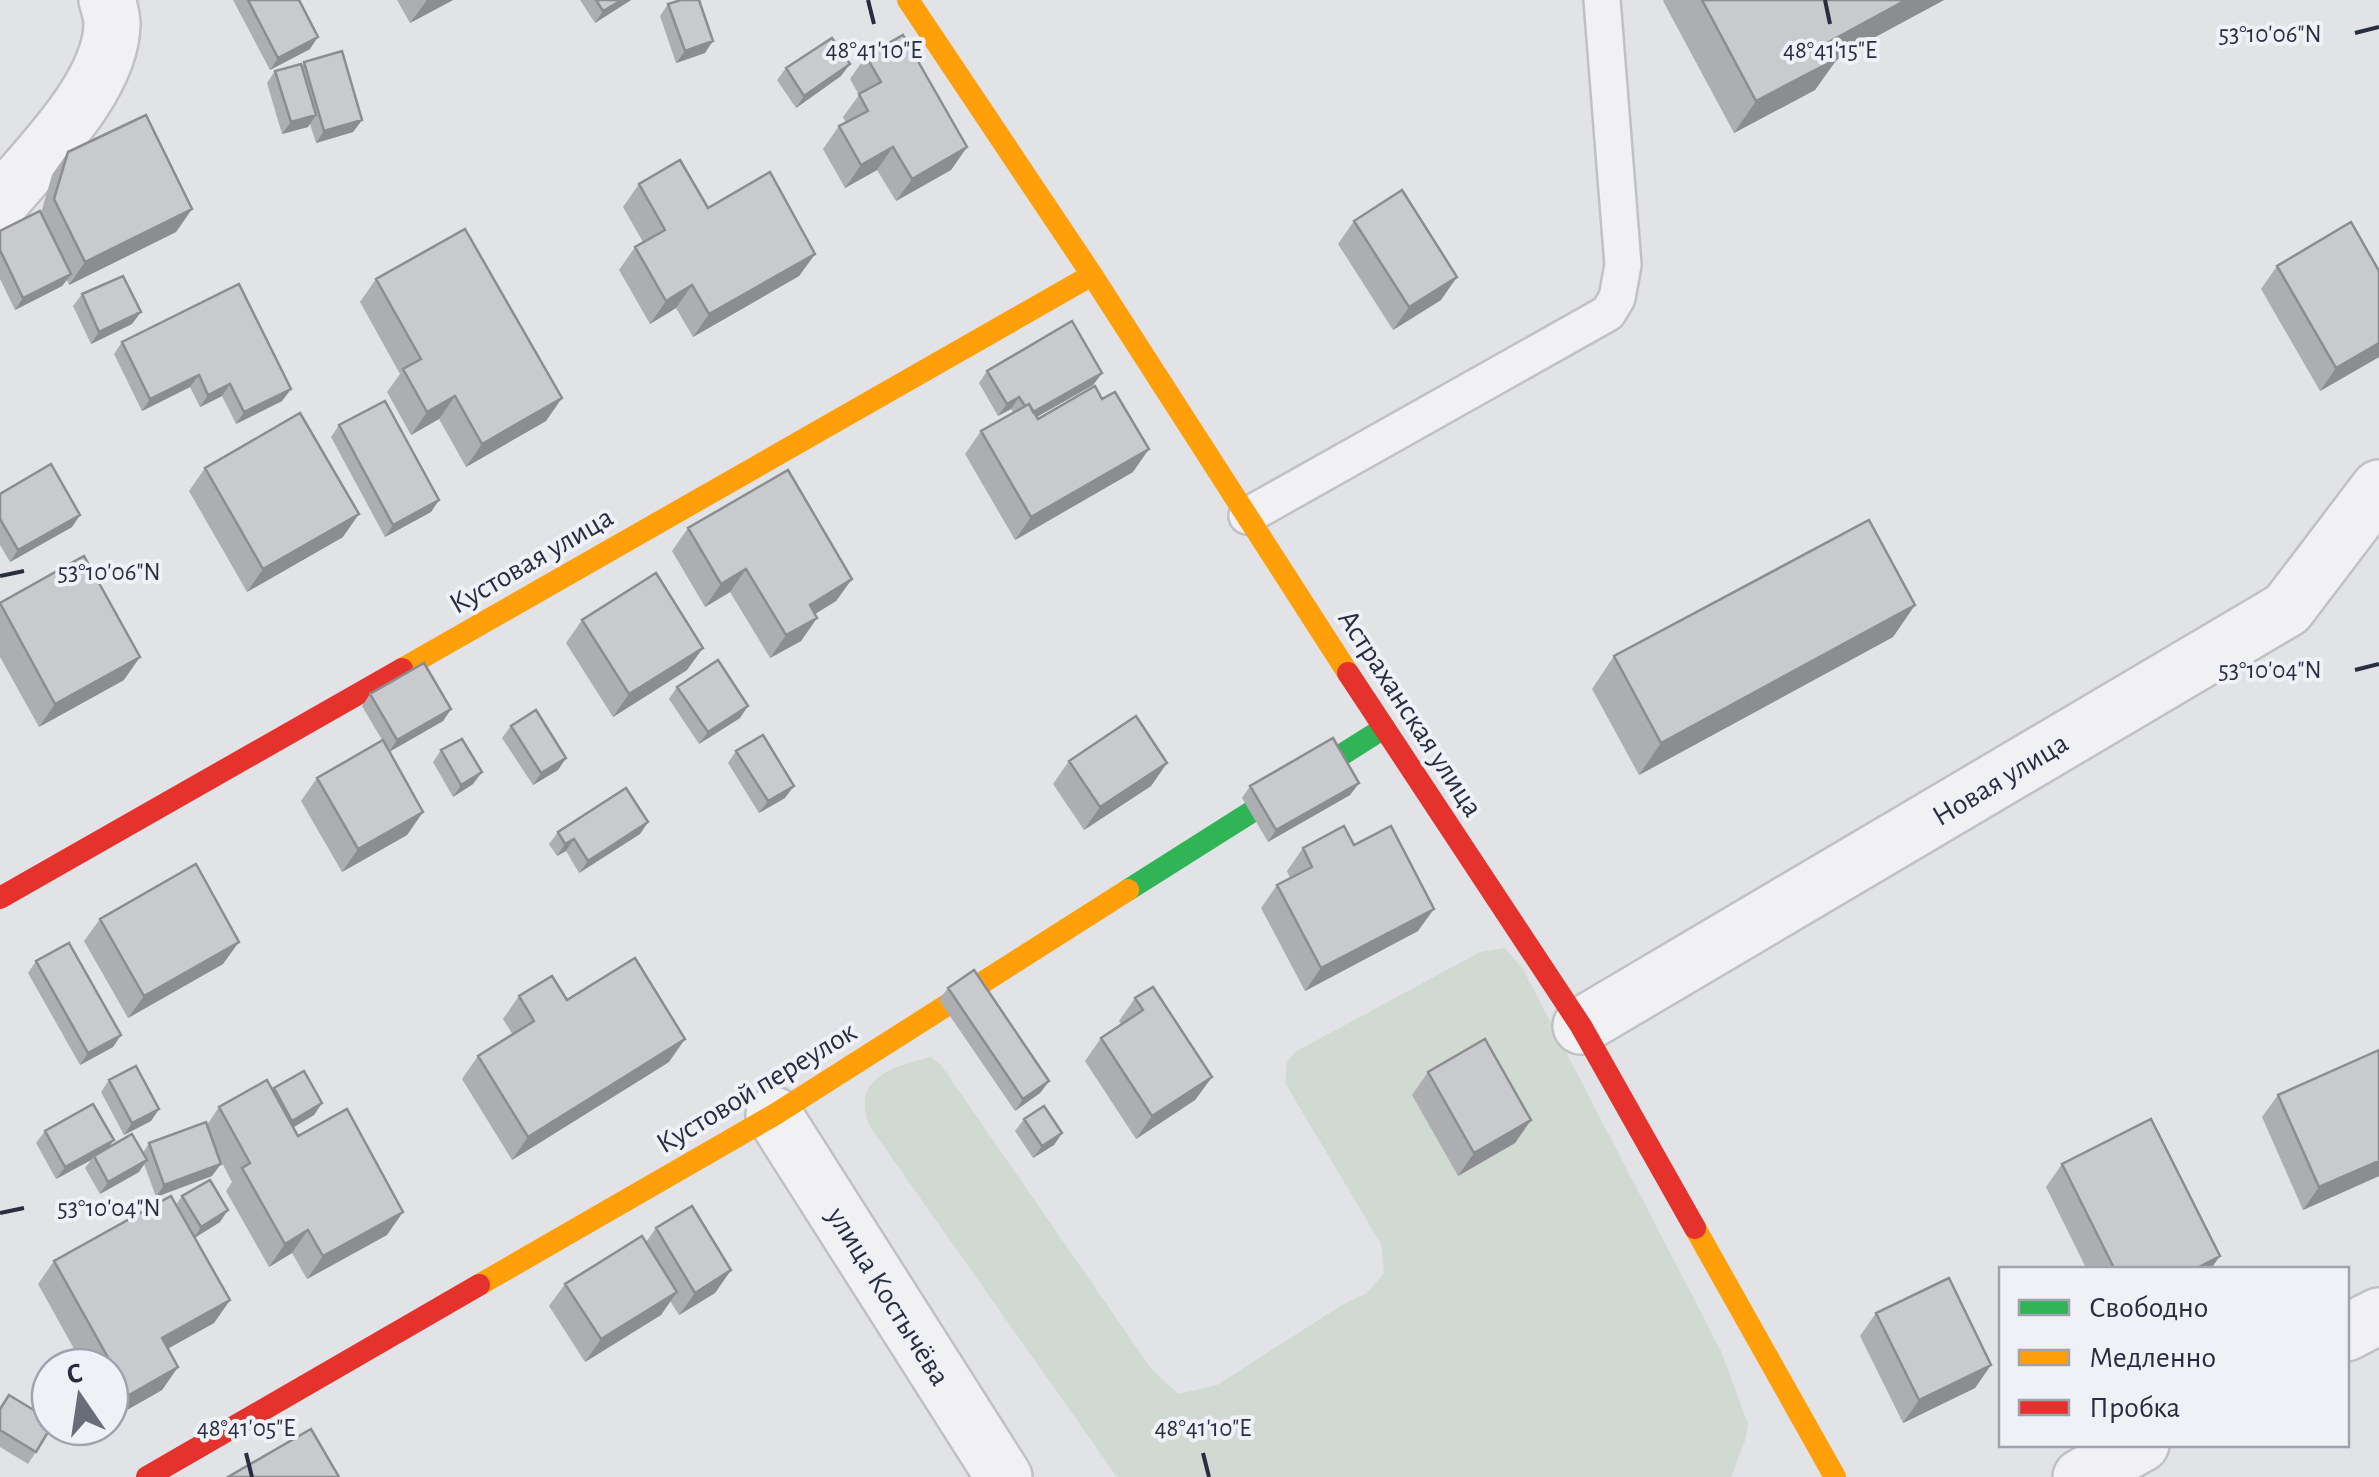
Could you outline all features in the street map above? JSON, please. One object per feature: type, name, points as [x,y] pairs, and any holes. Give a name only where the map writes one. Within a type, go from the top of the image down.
[{"type":"street","points":[[0,203],[73,114],[102,68],[112,24],[107,0]]},
{"type":"street","name":"Астраханская улица","points":[[908,0],[1582,1026],[1834,1477]]},
{"type":"street","name":"Кустовая улица","points":[[0,898],[1092,275]]},
{"type":"street","name":"Новая улица","points":[[1582,1026],[2287,609],[2379,488]]},
{"type":"street","name":"Кустовой переулок","points":[[147,1477],[774,1115],[1384,728]]},
{"type":"street","name":"улица Костычёва","points":[[774,1115],[1004,1477]]},
{"type":"street","points":[[2349,1332],[2379,1316]]},
{"type":"street","points":[[2080,1477],[2135,1447]]},
{"type":"lane","points":[[1247,516],[1608,313],[1616,298],[1623,265],[1602,0]]},
{"type":"shaded area","points":[[1505,948],[1523,969],[1721,1351],[1748,1424],[1731,1477],[1117,1477],[868,1124],[865,1099],[873,1082],[891,1070],[931,1057],[941,1065],[1150,1367],[1178,1394],[1217,1385],[1367,1293],[1384,1273],[1381,1244],[1285,1083],[1287,1062],[1295,1052],[1480,952]]},
{"type":"building","points":[[248,0],[299,0],[318,37],[278,58]]},
{"type":"building","points":[[596,0],[622,0],[603,11]]},
{"type":"building","points":[[699,0],[713,41],[685,51],[668,4]]},
{"type":"building","points":[[1702,0],[1906,0],[1829,42],[1838,58],[1756,101]]},
{"type":"building","points":[[903,35],[967,147],[912,179],[893,147],[861,165],[839,126],[868,111],[859,94],[881,82],[866,56]]},
{"type":"building","points":[[832,38],[850,64],[804,96],[786,68]]},
{"type":"building","points":[[342,51],[362,120],[324,131],[304,62]]},
{"type":"building","points":[[301,64],[316,115],[291,122],[275,71]]},
{"type":"building","points":[[146,115],[192,209],[85,262],[54,199],[68,152]]},
{"type":"building","points":[[680,160],[708,208],[770,172],[815,254],[709,314],[692,285],[666,301],[635,247],[665,230],[639,184]]},
{"type":"building","points":[[1402,190],[1457,277],[1409,307],[1354,221]]},
{"type":"building","points":[[40,211],[71,274],[23,298],[0,250],[0,231]]},
{"type":"building","points":[[2351,222],[2379,271],[2379,343],[2336,368],[2277,266]]},
{"type":"building","points":[[465,229],[562,398],[482,444],[455,396],[427,412],[403,369],[421,359],[376,279]]},
{"type":"building","points":[[123,276],[141,312],[99,332],[82,294]]},
{"type":"building","points":[[239,284],[291,389],[244,412],[230,384],[208,395],[199,375],[150,399],[122,342]]},
{"type":"building","points":[[1072,321],[1102,373],[1033,412],[1019,397],[1007,404],[987,371]]},
{"type":"building","points":[[1095,386],[1102,399],[1115,392],[1149,449],[1031,517],[981,431],[1029,404],[1038,419]]},
{"type":"building","points":[[385,401],[439,500],[393,525],[339,425]]},
{"type":"building","points":[[300,413],[359,514],[263,569],[205,468]]},
{"type":"building","points":[[51,464],[80,515],[18,550],[0,519],[0,494]]},
{"type":"building","points":[[788,470],[852,579],[810,605],[817,618],[786,635],[746,569],[721,584],[688,528]]},
{"type":"building","points":[[1869,520],[1915,605],[1661,743],[1614,656]]},
{"type":"building","points":[[84,556],[140,657],[55,704],[0,603]]},
{"type":"building","points":[[656,573],[703,648],[629,694],[582,620]]},
{"type":"building","points":[[718,660],[748,706],[708,732],[677,687]]},
{"type":"building","points":[[424,663],[451,709],[397,740],[370,694]]},
{"type":"building","points":[[536,710],[566,758],[541,773],[511,726]]},
{"type":"building","points":[[1136,716],[1167,763],[1100,807],[1069,761]]},
{"type":"building","points":[[763,735],[794,786],[768,801],[736,751]]},
{"type":"building","points":[[1333,738],[1359,783],[1276,830],[1250,786]]},
{"type":"building","points":[[462,739],[482,772],[461,785],[441,750]]},
{"type":"building","points":[[383,740],[423,812],[358,849],[317,778]]},
{"type":"building","points":[[626,788],[648,822],[588,861],[574,839],[565,844],[558,832]]},
{"type":"building","points":[[1344,826],[1354,845],[1391,826],[1434,909],[1321,968],[1277,885],[1312,867],[1303,848]]},
{"type":"building","points":[[196,864],[239,942],[144,996],[100,919]]},
{"type":"building","points":[[69,943],[121,1035],[88,1053],[36,961]]},
{"type":"building","points":[[635,958],[685,1039],[528,1137],[478,1056],[534,1021],[519,996],[552,976],[567,1000]]},
{"type":"building","points":[[974,970],[1049,1081],[1023,1099],[948,988]]},
{"type":"building","points":[[1153,987],[1212,1077],[1152,1116],[1101,1038],[1143,1010],[1135,998]]},
{"type":"building","points":[[1485,1039],[1531,1120],[1474,1153],[1428,1072]]},
{"type":"building","points":[[2379,1050],[2379,1161],[2319,1187],[2278,1095]]},
{"type":"building","points":[[136,1066],[159,1109],[132,1123],[109,1080]]},
{"type":"building","points":[[304,1071],[322,1103],[292,1121],[274,1088]]},
{"type":"building","points":[[267,1080],[298,1136],[347,1109],[403,1212],[323,1256],[308,1230],[285,1244],[242,1168],[250,1163],[219,1107]]},
{"type":"building","points":[[93,1104],[114,1140],[65,1167],[45,1131]]},
{"type":"building","points":[[1044,1106],[1062,1133],[1042,1146],[1024,1119]]},
{"type":"building","points":[[2151,1119],[2220,1256],[2199,1267],[2114,1267],[2062,1164]]},
{"type":"building","points":[[206,1122],[221,1164],[164,1185],[149,1143]]},
{"type":"building","points":[[132,1134],[147,1160],[108,1182],[94,1156]]},
{"type":"building","points":[[210,1180],[228,1210],[201,1227],[182,1196]]},
{"type":"building","points":[[171,1196],[230,1300],[162,1338],[178,1367],[130,1394],[130,1347],[102,1347],[54,1261]]},
{"type":"building","points":[[692,1206],[731,1270],[695,1293],[656,1228]]},
{"type":"building","points":[[642,1236],[677,1292],[601,1339],[565,1284]]},
{"type":"building","points":[[1949,1278],[1991,1365],[1919,1400],[1876,1313]]},
{"type":"building","points":[[9,1395],[30,1408],[30,1447],[39,1447],[36,1452],[0,1430],[0,1409]]},
{"type":"building","points":[[311,1429],[339,1477],[228,1477]]},
{"type":"traffic: fast","points":[[1128,890],[1384,728]]},
{"type":"traffic: slow","points":[[908,0],[1092,275],[1348,673]]},
{"type":"traffic: slow","points":[[402,669],[1092,275]]},
{"type":"traffic: slow","points":[[479,1285],[774,1115],[1128,890]]},
{"type":"traffic: slow","points":[[1695,1228],[1835,1477]]},
{"type":"traffic: jam","points":[[0,898],[402,669]]},
{"type":"traffic: jam","points":[[1348,673],[1581,1026],[1695,1228]]},
{"type":"traffic: jam","points":[[147,1477],[479,1285]]}]
